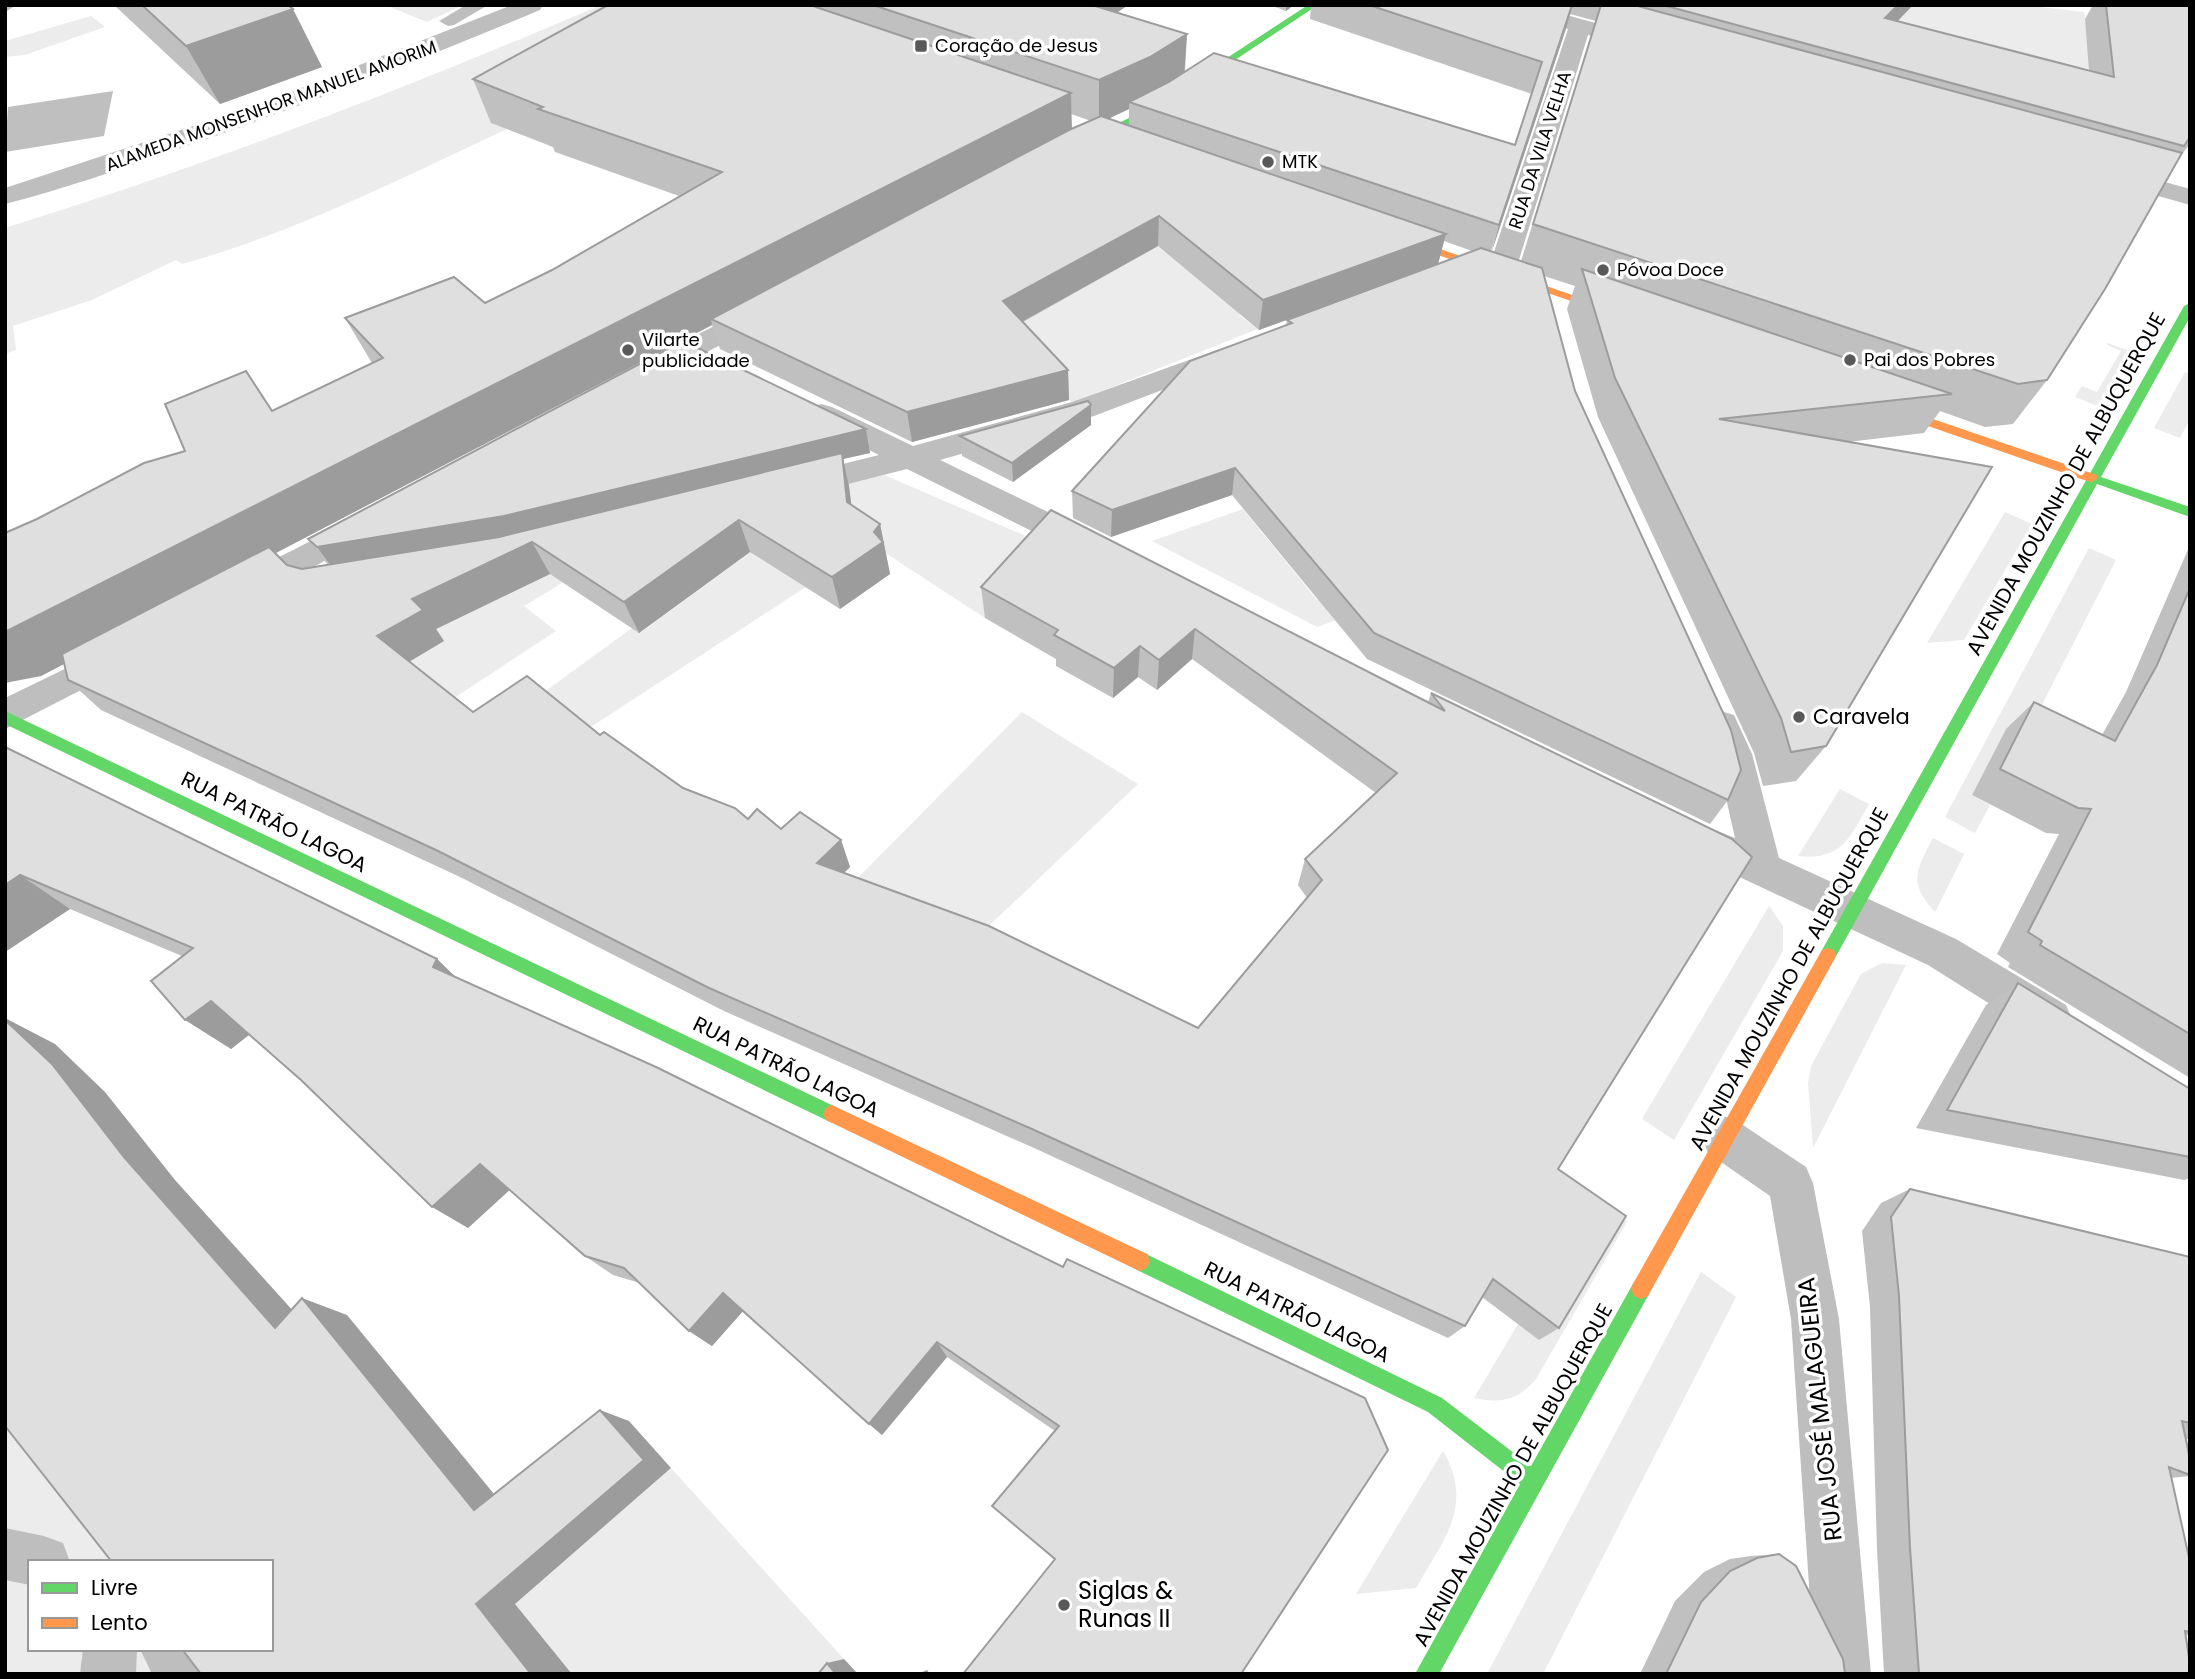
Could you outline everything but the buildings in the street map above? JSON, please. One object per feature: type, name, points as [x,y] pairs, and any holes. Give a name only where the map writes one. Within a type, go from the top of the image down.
[{"type":"main road","points":[[1098,137],[1158,107],[1314,5]]},
{"type":"main road","points":[[1382,232],[1501,273],[1551,303],[1632,318]]},
{"type":"main road","name":"AVENIDA MOUZINHO DE ALBUQUERQUE","points":[[1426,1674],[2190,306]]},
{"type":"main road","points":[[1864,399],[2190,512]]},
{"type":"main road","name":"RUA PATRÃO LAGOA","points":[[5,716],[1401,1386],[1435,1405],[1533,1481]]},
{"type":"street","name":"ALAMEDA MONSENHOR MANUEL AMORIM","points":[[5,196],[117,163],[373,71],[532,5]]},
{"type":"street","points":[[1504,5],[1660,48]]},
{"type":"street","name":"RUA DA VILA VELHA","points":[[1501,273],[1580,26]]},
{"type":"street","points":[[2087,168],[2190,197]]},
{"type":"street","points":[[1428,281],[1472,264]]},
{"type":"street","points":[[628,382],[787,298]]},
{"type":"street","points":[[774,491],[909,458],[1083,409],[1249,347]]},
{"type":"street","points":[[689,349],[724,366]]},
{"type":"street","points":[[798,403],[1122,561]]},
{"type":"street","points":[[214,606],[309,569],[385,514]]},
{"type":"street","points":[[5,716],[140,644]]},
{"type":"street","points":[[1705,692],[1734,754],[1762,870]]},
{"type":"street","points":[[1674,828],[1942,952],[2084,1039]]},
{"type":"street","name":"RUA JOSÉ MALAGUEIRA","points":[[1724,1138],[1790,1183],[1815,1319],[1843,1674]]},
{"type":"street","points":[[5,1554],[34,1560]]},
{"type":"street","points":[[108,1674],[110,1651]]},
{"type":"street","points":[[169,1651],[188,1674]]},
{"type":"lane","points":[[448,21],[480,5]]},
{"type":"shaded area","points":[[385,5],[463,5],[427,22]]},
{"type":"shaded area","points":[[601,5],[627,5],[491,122],[507,129],[306,221],[182,264],[176,260],[92,300],[13,326],[16,350],[5,354],[5,228],[81,204],[306,124]]},
{"type":"shaded area","points":[[1883,5],[2023,5],[2084,12],[2092,69],[1883,40]]},
{"type":"shaded area","points":[[91,16],[105,27],[25,55],[5,57],[5,41]]},
{"type":"shaded area","points":[[113,91],[104,136],[5,152],[8,107]]},
{"type":"shaded area","points":[[1158,246],[1184,267],[1261,301],[1239,315],[1258,329],[1072,403],[1020,347],[974,348]]},
{"type":"shaded area","points":[[2108,343],[2132,352],[2100,407],[2075,397],[2082,386],[2097,392],[2121,351],[2107,345]]},
{"type":"shaded area","points":[[2185,372],[2190,374],[2190,419],[2180,438],[2154,428]]},
{"type":"shaded area","points":[[884,475],[1049,546],[985,618],[818,509],[850,497],[849,483]]},
{"type":"shaded area","points":[[1243,509],[1317,600],[1456,545],[1478,570],[1317,627],[1152,541]]},
{"type":"shaded area","points":[[2005,512],[2032,524],[1964,640],[1927,643]]},
{"type":"shaded area","points":[[2089,548],[2116,560],[2025,738],[2006,729],[1972,795],[1990,805],[1975,833],[1945,817]]},
{"type":"shaded area","points":[[753,550],[806,587],[580,734],[536,698],[632,628],[640,633]]},
{"type":"shaded area","points":[[575,561],[585,569],[524,606],[556,631],[445,704],[404,664],[444,641],[429,625]]},
{"type":"shaded area","points":[[1022,712],[1138,784],[971,943],[828,908]]},
{"type":"shaded area","points":[[1840,789],[1869,804],[1856,827],[1843,844],[1825,855],[1798,856]]},
{"type":"shaded area","points":[[1933,838],[1964,854],[1935,912],[1926,902],[1918,884],[1919,868]]},
{"type":"shaded area","points":[[1769,906],[1783,926],[1783,951],[1674,1140],[1642,1119]]},
{"type":"shaded area","points":[[1882,963],[1906,965],[1813,1148],[1808,1083],[1811,1066],[1861,974]]},
{"type":"shaded area","points":[[1593,1198],[1627,1222],[1536,1379],[1523,1392],[1509,1399],[1493,1401],[1474,1398],[1518,1324],[1539,1339]]},
{"type":"shaded area","points":[[1701,1272],[1736,1297],[1543,1674],[1487,1674]]},
{"type":"shaded area","points":[[5,1357],[169,1560],[28,1560],[28,1651],[245,1651],[263,1674],[5,1674]]},
{"type":"shaded area","points":[[1443,1451],[1452,1471],[1456,1506],[1445,1538],[1416,1588],[1356,1594]]},
{"type":"shaded area","points":[[671,1468],[844,1659],[832,1674],[572,1674],[515,1604]]},
{"type":"traffic: fast","points":[[1102,134],[1158,107],[1314,5]]},
{"type":"traffic: fast","points":[[1828,955],[2190,306]]},
{"type":"traffic: fast","points":[[2092,478],[2190,512]]},
{"type":"traffic: fast","points":[[5,717],[832,1114]]},
{"type":"traffic: fast","points":[[1140,1261],[1435,1405],[1533,1481]]},
{"type":"traffic: fast","points":[[1426,1674],[1641,1289]]},
{"type":"traffic: slow","points":[[1393,236],[1621,314]]},
{"type":"traffic: slow","points":[[1883,406],[2092,478]]},
{"type":"traffic: slow","points":[[1641,1289],[1828,955]]},
{"type":"traffic: slow","points":[[832,1114],[1140,1261]]},
{"type":"place","name":"Coração de Jesus","points":[[921,46]]},
{"type":"place","name":"MTK","points":[[1268,162]]},
{"type":"place","name":"Póvoa Doce","points":[[1603,270]]},
{"type":"place","name":"Vilarte publicidade","points":[[628,350]]},
{"type":"place","name":"Pai dos Pobres","points":[[1850,360]]},
{"type":"place","name":"Caravela","points":[[1799,717]]},
{"type":"place","name":"Siglas & Runas II","points":[[1064,1605]]}]
